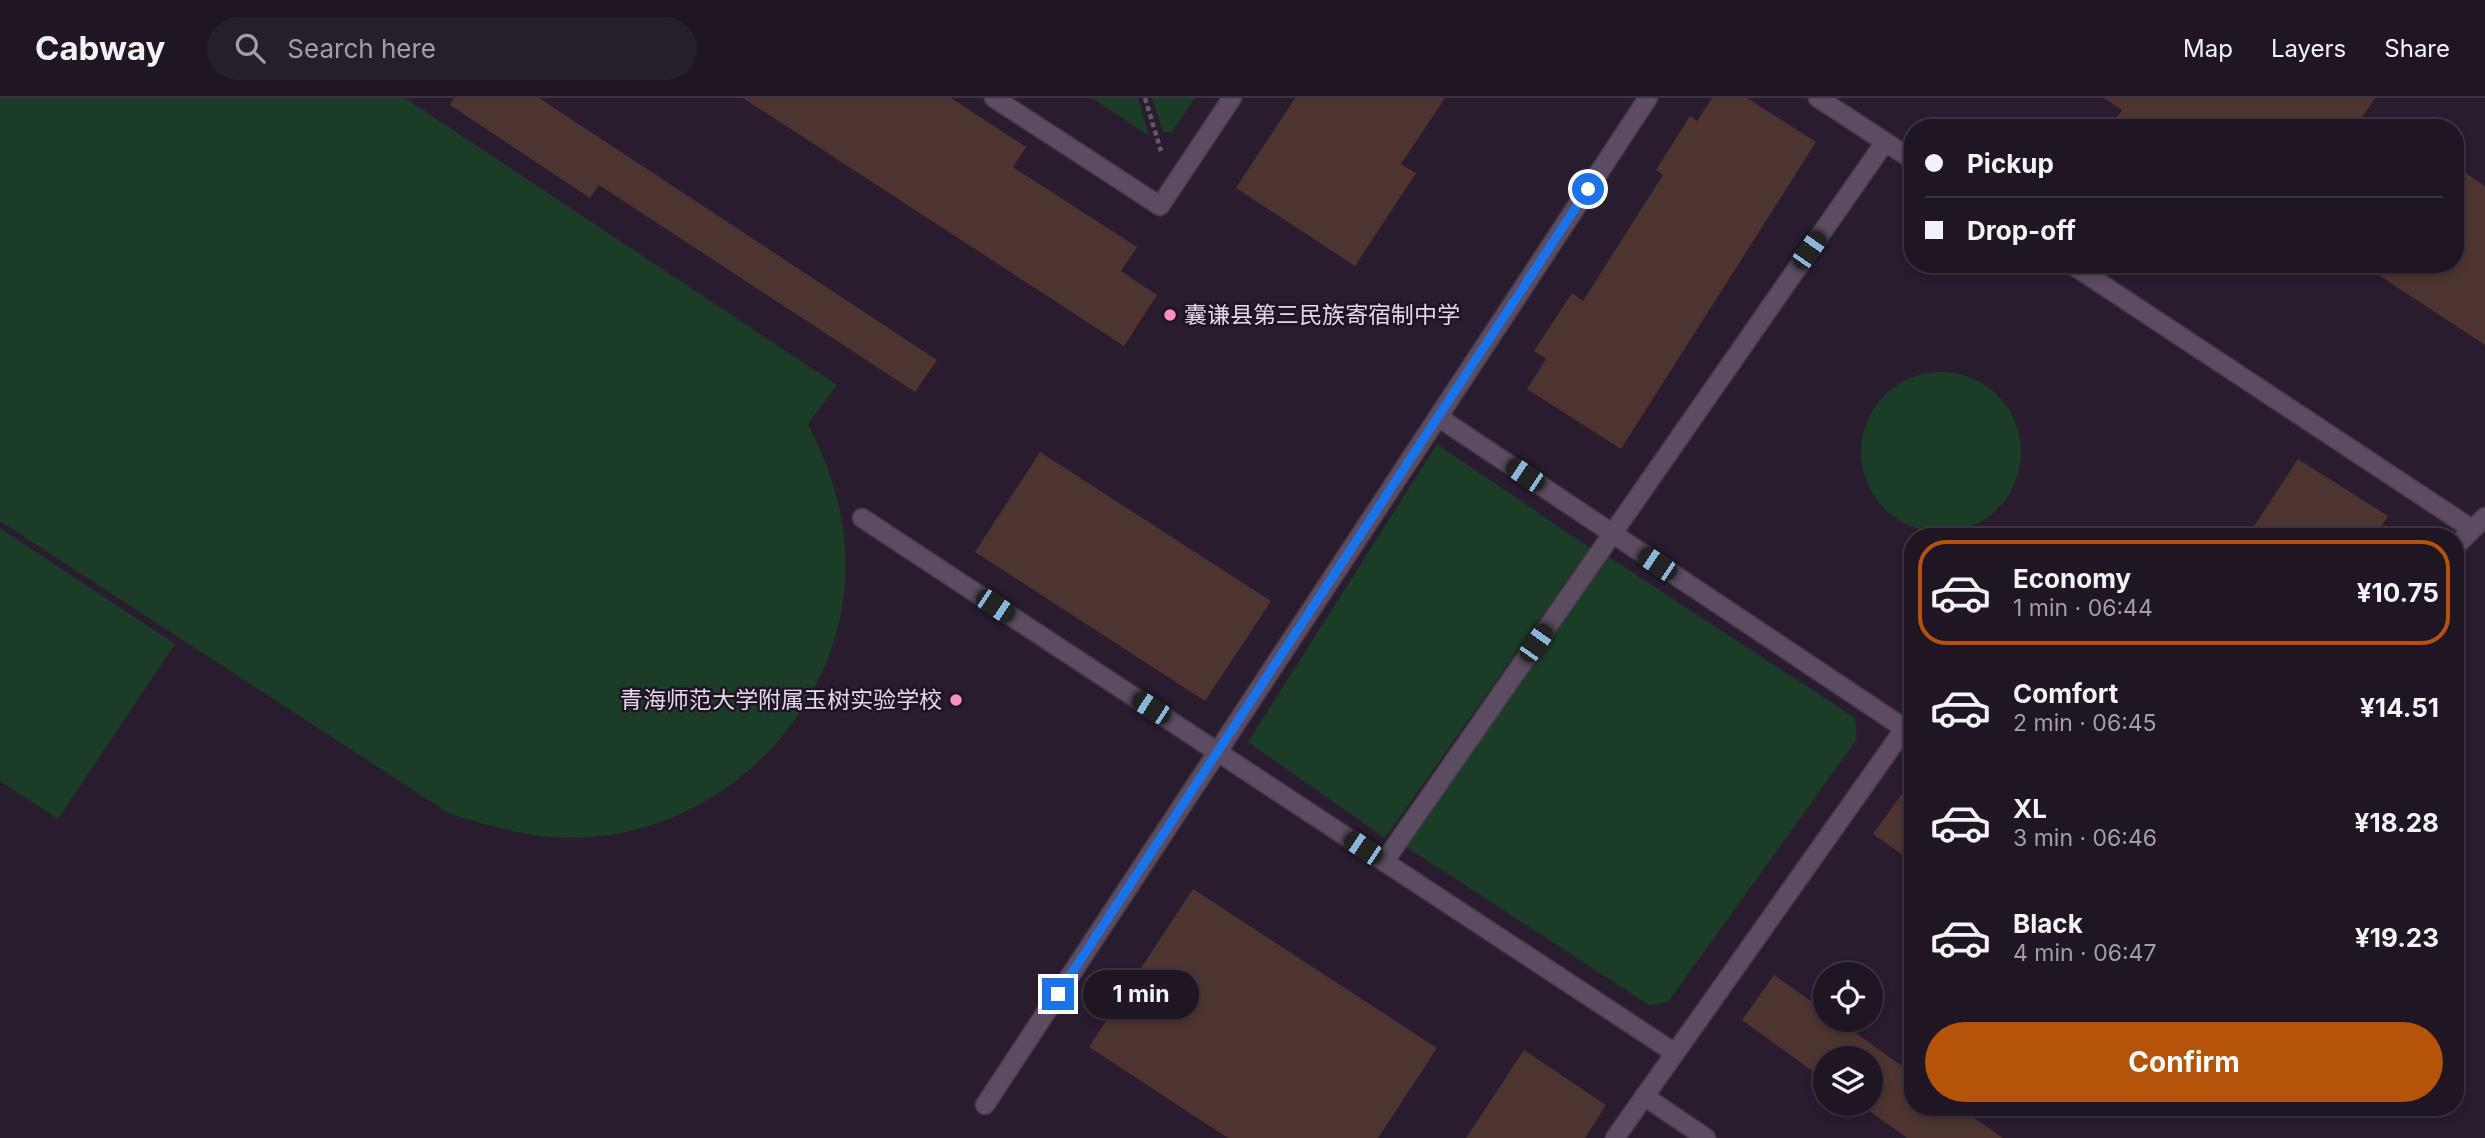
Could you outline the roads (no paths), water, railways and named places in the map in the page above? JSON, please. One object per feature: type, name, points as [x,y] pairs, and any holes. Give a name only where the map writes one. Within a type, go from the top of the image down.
[{"type":"lane","points":[[995,98],[1160,206],[1232,98]]},
{"type":"lane","points":[[985,1105],[1648,98]]},
{"type":"lane","points":[[1818,98],[1904,154]]},
{"type":"lane","points":[[1384,862],[1885,142]]},
{"type":"lane","points":[[2085,273],[2479,523],[2464,538]]},
{"type":"lane","points":[[1438,417],[1904,728]]},
{"type":"lane","points":[[862,518],[1675,1053]]},
{"type":"lane","points":[[1615,1138],[1904,738]]},
{"type":"lane","points":[[1644,1096],[1706,1138]]},
{"type":"place","name":"囊谦县第三民族寄宿制中学","points":[[1170,315]]},
{"type":"place","name":"青海师范大学附属玉树实验学校","points":[[956,700]]}]
